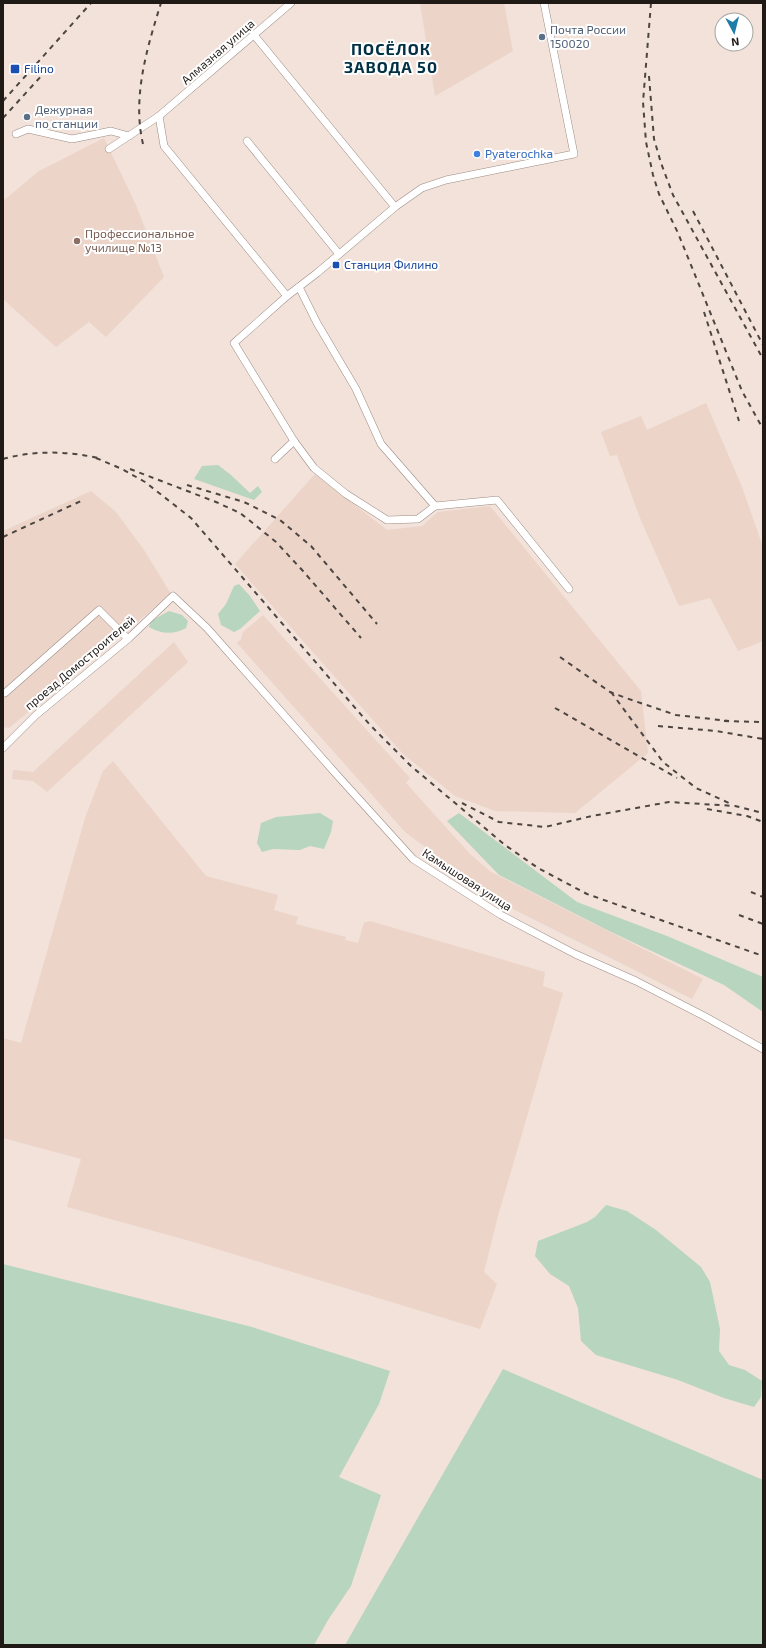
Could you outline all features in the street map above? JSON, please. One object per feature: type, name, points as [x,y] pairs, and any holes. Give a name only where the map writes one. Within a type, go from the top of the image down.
[{"type":"street","name":"Алмазная улица","points":[[109,150],[160,116],[291,3]]},
{"type":"street","points":[[544,3],[574,154],[437,182],[422,188],[395,207],[234,342],[294,441],[314,468],[346,494],[387,520],[418,519],[435,506],[497,500],[570,589]]},
{"type":"street","points":[[254,35],[395,207]]},
{"type":"street","points":[[160,116],[164,146],[287,296]]},
{"type":"street","points":[[16,134],[28,129],[72,139],[111,131],[129,136]]},
{"type":"street","points":[[247,141],[339,254]]},
{"type":"street","points":[[299,287],[317,323],[356,389],[381,444],[435,506]]},
{"type":"street","points":[[275,459],[294,441]]},
{"type":"street","name":"Камышовая улица","points":[[173,596],[207,628],[413,859],[501,916],[575,954],[636,981],[763,1049]]},
{"type":"street","name":"проезд Домостроителей","points":[[3,748],[36,715],[128,639],[173,596]]},
{"type":"street","points":[[5,693],[99,610],[128,639]]},
{"type":"shaded area","points":[[420,3],[504,3],[513,51],[435,96]]},
{"type":"shaded area","name":"Профессиональное училище №13","points":[[104,138],[136,205],[164,277],[106,337],[89,322],[56,347],[3,299],[3,201],[39,171]]},
{"type":"shaded area","points":[[706,403],[742,487],[763,547],[763,641],[738,651],[710,598],[679,606],[640,518],[617,455],[610,456],[601,432],[641,416],[647,430]]},
{"type":"shaded area","points":[[315,474],[387,530],[422,526],[438,512],[490,506],[641,691],[648,753],[575,813],[495,811],[455,796],[402,753],[235,564]]},
{"type":"shaded area","points":[[91,491],[116,512],[144,550],[171,594],[9,728],[3,727],[3,531]]},
{"type":"shaded area","points":[[263,615],[410,778],[406,783],[470,854],[491,872],[703,979],[692,999],[481,893],[452,867],[405,832],[237,643],[241,639],[243,632]]},
{"type":"shaded area","points":[[174,642],[188,662],[47,792],[33,781],[12,779],[13,770],[33,772]]},
{"type":"shaded area","points":[[113,761],[206,876],[278,895],[274,910],[298,917],[296,924],[346,937],[345,940],[358,943],[364,923],[370,921],[545,972],[543,986],[563,993],[498,1216],[484,1272],[497,1284],[480,1329],[197,1243],[67,1207],[81,1159],[3,1138],[3,1038],[21,1043],[85,818],[103,771]]},
{"type":"green space","points":[[218,465],[250,493],[258,486],[262,492],[254,500],[194,479],[202,466]]},
{"type":"green space","points":[[239,584],[250,596],[260,611],[240,629],[234,632],[221,625],[218,614],[226,604],[234,586]]},
{"type":"green space","points":[[169,611],[182,615],[188,621],[186,628],[177,632],[168,633],[149,627],[151,621]]},
{"type":"green space","points":[[320,813],[333,821],[331,832],[324,849],[310,846],[300,850],[273,849],[262,852],[257,843],[261,823],[276,817]]},
{"type":"green space","points":[[459,813],[577,902],[667,936],[763,977],[763,1012],[724,985],[609,931],[499,875],[447,821]]},
{"type":"green space","points":[[606,1205],[627,1211],[656,1230],[701,1267],[710,1282],[720,1329],[719,1351],[729,1365],[745,1370],[762,1381],[761,1397],[754,1407],[724,1398],[678,1380],[596,1355],[581,1341],[578,1308],[569,1286],[550,1274],[535,1256],[538,1241],[587,1222],[595,1217]]},
{"type":"green space","points":[[3,1264],[252,1327],[390,1371],[379,1404],[339,1477],[381,1495],[351,1586],[328,1620],[314,1645],[3,1645]]},
{"type":"green space","points":[[503,1369],[763,1480],[763,1645],[345,1645]]},
{"type":"railway","points":[[3,101],[91,3]]},
{"type":"railway","points":[[143,144],[140,126],[140,91],[146,55],[161,3]]},
{"type":"railway","points":[[651,3],[643,102],[646,142],[653,175],[659,194],[678,233],[742,391],[763,429]]},
{"type":"railway","points":[[3,118],[44,73]]},
{"type":"railway","points":[[649,76],[654,139],[673,195],[763,359]]},
{"type":"railway","points":[[693,211],[763,345]]},
{"type":"railway","points":[[704,312],[739,421]]},
{"type":"railway","points":[[3,459],[40,453],[78,454],[102,459]]},
{"type":"railway","points":[[96,458],[122,469],[145,482],[191,518],[370,725],[411,766],[505,845],[538,868],[587,894],[763,956]]},
{"type":"railway","points":[[130,469],[216,502],[240,513],[276,542],[361,638]]},
{"type":"railway","points":[[187,485],[244,502],[280,520],[311,546],[377,624]]},
{"type":"railway","points":[[3,537],[81,501]]},
{"type":"railway","points":[[560,657],[610,692],[676,715],[729,721]]},
{"type":"railway","points":[[611,692],[663,762],[696,788],[729,803]]},
{"type":"railway","points":[[555,708],[677,778]]},
{"type":"railway","points":[[724,721],[763,722]]},
{"type":"railway","points":[[658,726],[716,731],[763,739]]},
{"type":"railway","points":[[462,803],[499,822],[545,827],[592,816],[669,802],[735,806],[763,813]]},
{"type":"railway","points":[[707,809],[747,816],[763,822]]},
{"type":"railway","points":[[751,892],[763,897]]},
{"type":"railway","points":[[739,915],[763,924]]},
{"type":"place","name":"Почта России 150020","points":[[542,37]]},
{"type":"place","name":"Filino","points":[[15,69]]},
{"type":"place","name":"Дежурная по станции","points":[[27,117]]},
{"type":"place","name":"Pyaterochka","points":[[477,154]]},
{"type":"place","name":"Профессиональное училище №13","points":[[77,241]]},
{"type":"place","name":"Станция Филино","points":[[336,265]]},
{"type":"district","name":"ПОСЁЛОК ЗАВОДА 50","points":[[391,58]]}]
